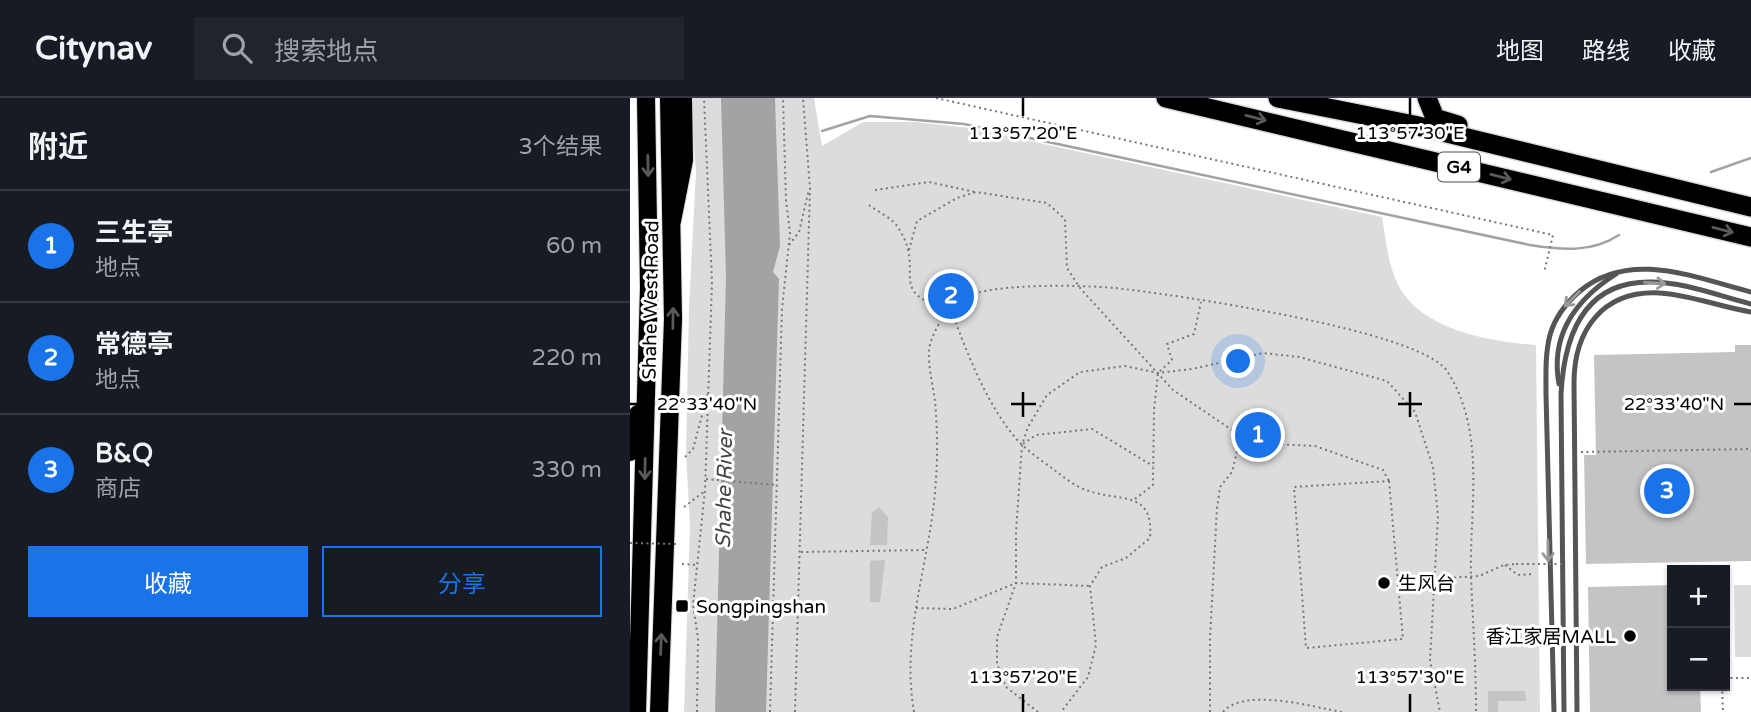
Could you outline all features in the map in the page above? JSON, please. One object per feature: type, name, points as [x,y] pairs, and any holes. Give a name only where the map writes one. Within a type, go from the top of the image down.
[{"type":"highway","name":"G4","points":[[1166,98],[1751,237]]},
{"type":"highway","name":"G4","points":[[1279,98],[1384,118],[1751,207]]},
{"type":"highway","points":[[1384,118],[1412,112],[1426,98],[1431,114],[1445,122],[1751,197]]},
{"type":"main road","name":"Shahe West Road","points":[[637,712],[649,228],[646,98]]},
{"type":"main road","points":[[661,98],[665,168],[672,191]]},
{"type":"main road","name":"Shahe West Road","points":[[659,712],[676,455],[669,98]]},
{"type":"main road","points":[[672,221],[684,160],[683,98]]},
{"type":"main road","points":[[646,357],[653,349],[659,349],[664,356],[662,418],[676,455]]},
{"type":"main road","points":[[630,452],[646,376]]},
{"type":"lane","points":[[1554,712],[1547,483],[1547,356],[1550,332],[1562,309],[1578,293],[1594,280],[1623,270],[1655,269],[1751,292]]},
{"type":"lane","points":[[1561,394],[1556,361],[1564,327],[1588,296],[1623,270]]},
{"type":"lane","points":[[1564,712],[1561,394],[1563,363],[1570,336],[1585,311],[1613,290],[1635,283],[1664,283],[1751,304]]},
{"type":"lane","points":[[1577,712],[1575,354],[1583,332],[1598,315],[1636,296],[1667,294],[1751,312]]},
{"type":"path","points":[[697,712],[698,638],[693,605],[706,479],[712,282],[704,98]]},
{"type":"path","points":[[770,712],[782,309],[789,246],[783,98]]},
{"type":"path","points":[[795,712],[810,188],[803,98]]},
{"type":"path","points":[[936,98],[1553,235],[1544,273]]},
{"type":"path","points":[[875,190],[929,182],[1047,203],[1065,219],[1067,268],[1080,288],[1173,390],[1251,443],[1315,446],[1356,458],[1383,470],[1389,481],[1403,639],[1306,648],[1294,487],[1389,481]]},
{"type":"path","points":[[789,246],[799,232],[810,188]]},
{"type":"path","points":[[951,310],[922,302],[911,290],[909,251],[917,221],[957,198],[976,192]]},
{"type":"path","points":[[870,205],[898,226],[909,251]]},
{"type":"path","points":[[914,712],[908,677],[914,608],[936,479],[936,417],[929,350],[937,327],[958,300],[992,288],[1112,288],[1201,301],[1353,330],[1404,346],[1446,368],[1461,402],[1473,447],[1471,576],[1476,712]]},
{"type":"path","points":[[1135,500],[1153,485],[1154,410],[1158,373],[1172,360],[1167,344],[1194,334],[1198,328],[1201,301]]},
{"type":"path","points":[[951,310],[967,354],[1009,430],[1022,445],[1088,491],[1135,500],[1145,508],[1151,523],[1150,538],[1126,558],[1102,567],[1090,586],[1096,645],[1088,677],[1061,712]]},
{"type":"path","points":[[1038,712],[1006,687],[997,664],[997,637],[1016,583],[1016,532],[1022,445],[1028,427],[1047,396],[1080,372],[1125,366],[1158,373],[1192,369],[1263,353],[1299,357],[1387,381],[1415,412],[1433,467],[1438,516],[1430,660],[1440,712]]},
{"type":"path","points":[[676,455],[693,449],[710,388]]},
{"type":"path","points":[[1022,445],[1036,435],[1092,429],[1154,466]]},
{"type":"path","points":[[1210,712],[1210,638],[1217,508],[1220,487],[1232,472],[1241,434]]},
{"type":"path","points":[[1574,452],[1751,449]]},
{"type":"path","points":[[706,479],[778,485]]},
{"type":"path","points":[[684,507],[705,490]]},
{"type":"path","points":[[630,543],[678,544]]},
{"type":"path","points":[[800,552],[926,550]]},
{"type":"path","points":[[682,564],[699,565]]},
{"type":"path","points":[[1398,581],[1471,576],[1504,565],[1562,564]]},
{"type":"path","points":[[1504,565],[1518,575],[1534,574]]},
{"type":"path","points":[[678,568],[682,570]]},
{"type":"path","points":[[914,608],[953,609],[1016,583],[1090,586]]},
{"type":"path","points":[[1730,678],[1751,678]]},
{"type":"path","points":[[1722,691],[1723,712]]},
{"type":"path","points":[[1223,712],[1229,705],[1248,699],[1288,702],[1342,712]]},
{"type":"shaded area","points":[[690,98],[814,98],[822,146],[863,122],[915,122],[970,128],[1382,217],[1393,273],[1412,304],[1443,325],[1462,332],[1500,341],[1536,345],[1540,712],[684,712],[690,524],[686,454],[689,306],[696,172]]},
{"type":"shaded area","points":[[1734,585],[1751,585],[1751,657],[1735,657]]},
{"type":"water","name":"Shahe River","points":[[721,98],[775,98],[780,246],[773,272],[779,279],[766,712],[715,712],[726,276]]},
{"type":"building","points":[[1735,345],[1751,345],[1751,561],[1586,564],[1584,455],[1596,455],[1594,355],[1735,352]]},
{"type":"building","points":[[1252,428],[1264,428],[1264,441],[1252,441]]},
{"type":"building","points":[[879,507],[888,517],[887,545],[870,545],[872,513]]},
{"type":"building","points":[[885,560],[880,602],[870,602],[870,561]]},
{"type":"building","name":"香江家居MALL","points":[[1667,585],[1667,691],[1700,691],[1701,712],[1590,712],[1588,587]]},
{"type":"building","points":[[1488,691],[1525,691],[1526,701],[1498,701],[1498,712],[1488,712]]},
{"type":"waterway","points":[[822,131],[870,116],[964,124],[1530,245],[1576,249],[1598,245],[1619,235]]},
{"type":"waterway","points":[[1711,172],[1751,158]]},
{"type":"place","name":"常德亭","points":[[951,296]]},
{"type":"place","name":"三生亭","points":[[1258,435]]},
{"type":"place","name":"B&Q","points":[[1667,491]]},
{"type":"place","name":"生风台","points":[[1384,583]]},
{"type":"place","name":"Songpingshan","points":[[682,606]]},
{"type":"place","name":"香江家居MALL","points":[[1630,636]]}]
